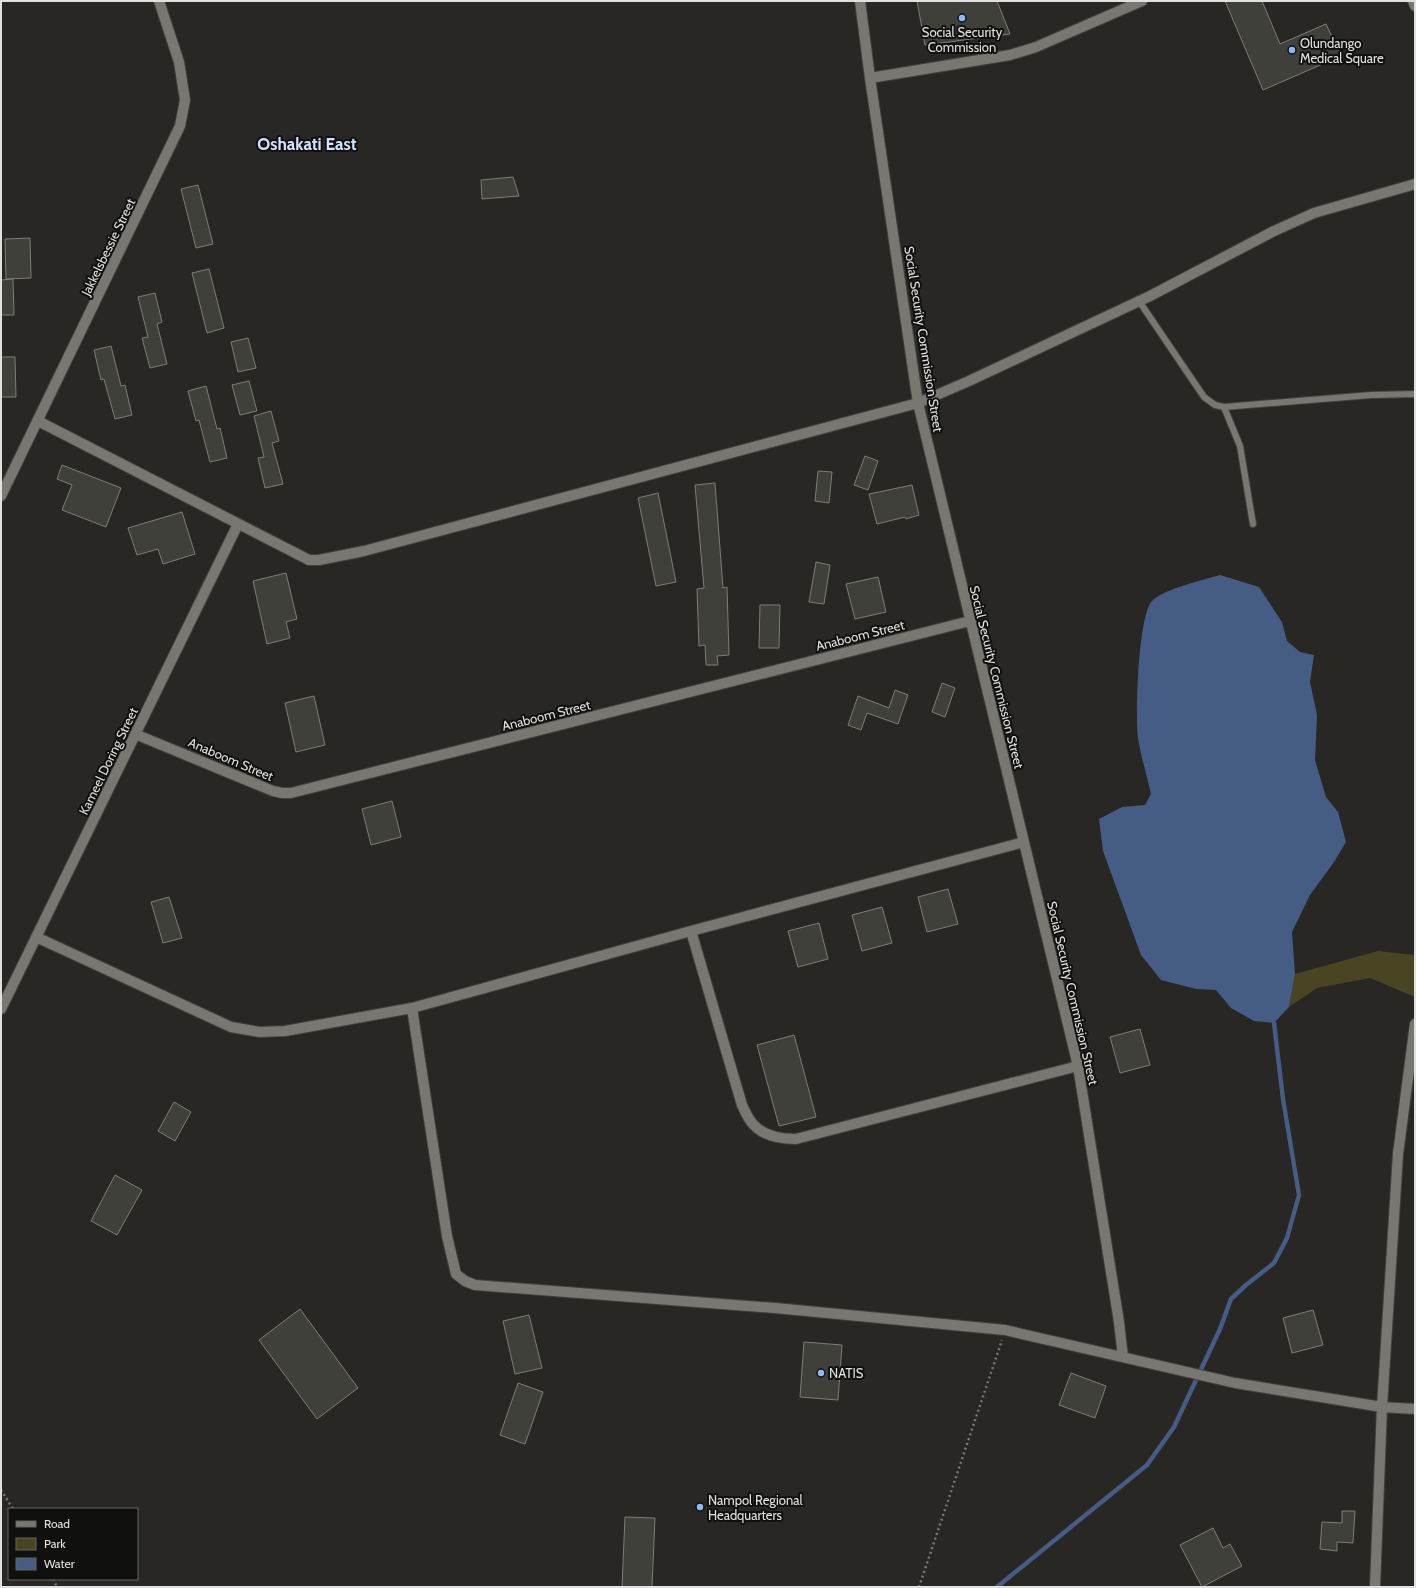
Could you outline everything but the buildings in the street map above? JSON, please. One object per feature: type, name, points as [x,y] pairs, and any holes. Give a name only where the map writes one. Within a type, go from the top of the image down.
[{"type":"street","name":"Jakkelsbessie Street","points":[[1,496],[180,126],[185,100],[179,62],[159,1]]},
{"type":"street","name":"Social Security Commission Street","points":[[860,1],[918,403],[1078,1066],[1119,1322],[1123,1358]]},
{"type":"street","points":[[870,78],[1010,56],[1036,47],[1142,1]]},
{"type":"street","points":[[1413,1],[1415,6]]},
{"type":"street","points":[[38,421],[309,560],[319,560],[364,551],[918,403],[969,381],[1139,301],[1274,231],[1314,213],[1415,184]]},
{"type":"street","name":"Kameel Doring Street","points":[[1,1009],[238,524]]},
{"type":"street","name":"Anaboom Street","points":[[136,734],[273,791],[291,793],[970,621]]},
{"type":"street","points":[[36,937],[232,1027],[260,1032],[285,1031],[412,1008],[691,930],[1024,842]]},
{"type":"street","points":[[691,930],[742,1105],[753,1125],[766,1134],[780,1139],[796,1139],[1078,1066]]},
{"type":"street","points":[[412,1008],[447,1236],[456,1274],[475,1286],[775,1308],[1005,1330],[1235,1383],[1382,1407],[1415,1409]]},
{"type":"street","points":[[1375,1587],[1382,1407],[1398,1154],[1415,1024]]},
{"type":"lane","points":[[1139,301],[1204,397],[1215,405],[1224,407],[1371,395],[1415,394]]},
{"type":"lane","points":[[1224,407],[1240,446],[1253,524]]},
{"type":"path","points":[[919,1587],[1005,1330]]},
{"type":"path","points":[[1,1490],[12,1508]]},
{"type":"green space","points":[[1378,951],[1415,955],[1415,997],[1370,978],[1317,988],[1289,1007],[1295,974]]},
{"type":"water","points":[[1220,575],[1259,587],[1282,622],[1287,641],[1300,652],[1314,655],[1310,682],[1317,715],[1315,760],[1326,797],[1338,812],[1346,842],[1334,862],[1310,895],[1292,932],[1295,974],[1289,1007],[1274,1023],[1254,1021],[1231,1008],[1216,990],[1196,989],[1161,980],[1141,955],[1103,851],[1099,819],[1122,807],[1145,805],[1151,794],[1139,745],[1137,727],[1137,689],[1143,625],[1147,610],[1152,601],[1165,593],[1184,585]]},
{"type":"waterway","points":[[997,1587],[1147,1465],[1174,1427],[1220,1329],[1231,1299],[1274,1263],[1287,1238],[1299,1195],[1283,1099],[1274,1023]]},
{"type":"place","name":"Social Security Commission","points":[[962,18]]},
{"type":"place","name":"Olundango Medical Square","points":[[1292,50]]},
{"type":"place","name":"NATIS","points":[[821,1373]]},
{"type":"place","name":"Nampol Regional Headquarters","points":[[700,1507]]},
{"type":"district","name":"Oshakati East","points":[[307,144]]}]
